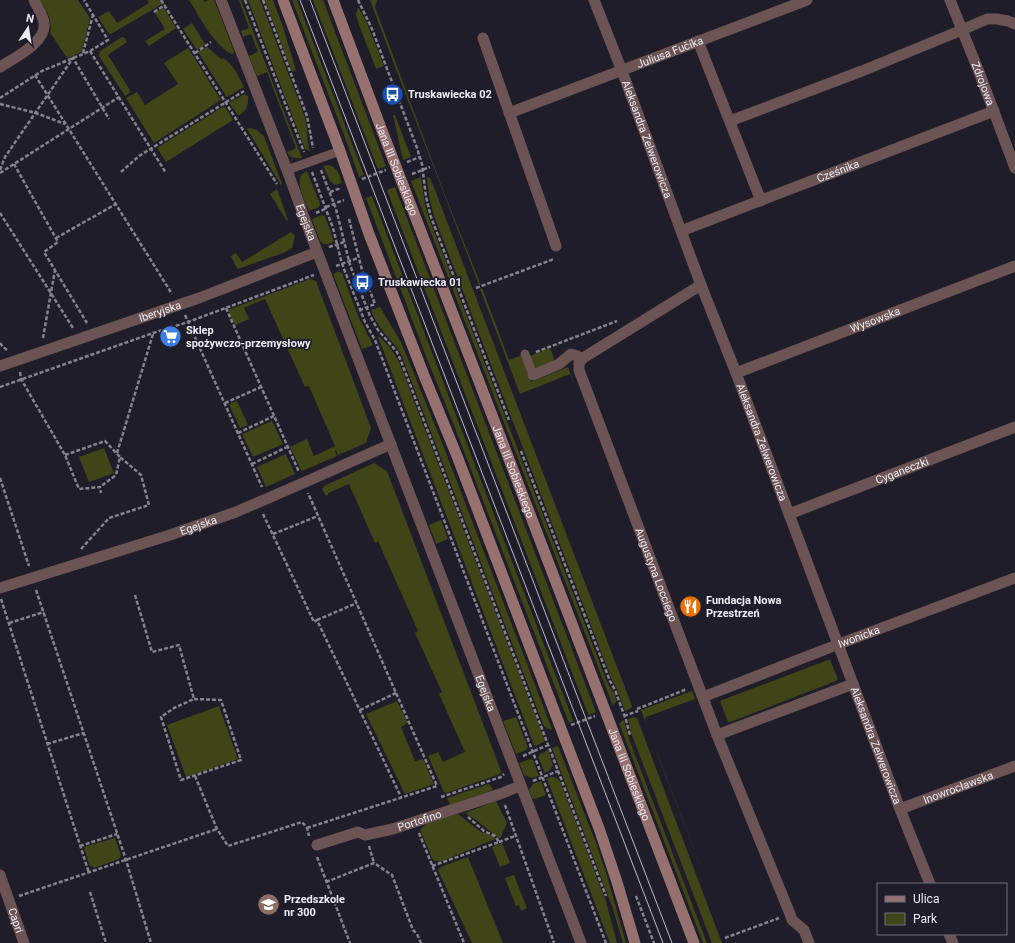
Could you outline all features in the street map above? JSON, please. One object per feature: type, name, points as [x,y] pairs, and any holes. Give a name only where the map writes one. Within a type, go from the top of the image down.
[{"type":"main road","points":[[283,0],[340,151],[367,228],[600,831],[614,869],[635,943]]},
{"type":"main road","name":"Jana III Sobieskiego","points":[[332,0],[694,943]]},
{"type":"street","points":[[0,67],[31,46],[42,35],[44,22],[34,0]]},
{"type":"street","name":"Egejska","points":[[221,0],[288,170],[317,252],[581,943]]},
{"type":"street","name":"Aleksandra Zelwerowicza","points":[[594,0],[622,71],[701,285],[839,644],[900,809],[930,883]]},
{"type":"street","name":"Juliusa Fučíka","points":[[509,113],[807,0]]},
{"type":"street","name":"Zdrojowa","points":[[950,0],[1015,168]]},
{"type":"street","points":[[730,121],[855,73],[987,19],[997,19],[1015,24]]},
{"type":"street","points":[[483,38],[556,246]]},
{"type":"street","points":[[698,41],[761,201]]},
{"type":"street","name":"Cześnika","points":[[681,231],[994,111]]},
{"type":"street","name":"Iberyjska","points":[[0,366],[199,298],[317,252]]},
{"type":"street","name":"Wysowska","points":[[736,373],[1015,266]]},
{"type":"street","points":[[533,375],[559,364],[571,354],[583,358],[701,285]]},
{"type":"street","name":"Augustyna Locciego","points":[[583,358],[579,363],[579,370],[717,735],[791,917]]},
{"type":"street","name":"Cyganeczki","points":[[789,514],[1015,427]]},
{"type":"street","name":"Egejska","points":[[0,588],[170,535],[236,512],[391,444]]},
{"type":"street","name":"Iwonicka","points":[[703,697],[1015,578]]},
{"type":"street","points":[[717,735],[853,684]]},
{"type":"street","name":"Inowrocławska","points":[[900,809],[1015,766]]},
{"type":"street","name":"Portofino","points":[[314,846],[358,832],[365,835],[393,829],[520,786]]},
{"type":"street","name":"Capri","points":[[0,875],[24,943]]},
{"type":"street","points":[[791,917],[804,930],[808,943]]},
{"type":"lane","points":[[288,170],[340,151]]},
{"type":"lane","points":[[526,354],[533,375]]},
{"type":"path","points":[[0,98],[42,71],[90,51],[108,40],[84,0]]},
{"type":"path","points":[[162,0],[279,186]]},
{"type":"path","points":[[245,0],[302,150],[306,156]]},
{"type":"path","points":[[263,0],[308,120],[314,151]]},
{"type":"path","points":[[358,0],[372,29],[400,101],[420,157],[426,197],[431,217],[510,423]]},
{"type":"path","points":[[154,12],[165,5]]},
{"type":"path","points":[[83,54],[93,15]]},
{"type":"path","points":[[195,53],[211,42]]},
{"type":"path","points":[[90,51],[166,173]]},
{"type":"path","points":[[0,172],[5,157],[73,58]]},
{"type":"path","points":[[73,58],[110,119]]},
{"type":"path","points":[[35,75],[174,298]]},
{"type":"path","points":[[121,172],[139,156],[254,85]]},
{"type":"path","points":[[0,172],[69,130],[119,97]]},
{"type":"path","points":[[0,104],[36,113],[65,124]]},
{"type":"path","points":[[403,164],[420,157]]},
{"type":"path","points":[[14,164],[58,242],[44,252],[94,334]]},
{"type":"path","points":[[320,166],[334,204],[349,262],[366,308],[376,327],[394,347],[401,361],[608,900]]},
{"type":"path","points":[[407,175],[430,166]]},
{"type":"path","points":[[311,169],[334,228],[342,264],[365,322],[375,340],[606,943]]},
{"type":"path","points":[[359,181],[389,169]]},
{"type":"path","points":[[330,192],[345,186]]},
{"type":"path","points":[[311,215],[348,198]]},
{"type":"path","points":[[343,200],[346,206]]},
{"type":"path","points":[[56,238],[116,204]]},
{"type":"path","points":[[0,213],[80,339]]},
{"type":"path","points":[[347,214],[358,258],[375,304],[360,310]]},
{"type":"path","points":[[317,252],[344,242]]},
{"type":"path","points":[[476,288],[560,256],[556,246]]},
{"type":"path","points":[[331,268],[358,258]]},
{"type":"path","points":[[44,350],[42,343],[55,269]]},
{"type":"path","points":[[0,387],[188,322],[317,275]]},
{"type":"path","points":[[226,308],[300,475]]},
{"type":"path","points":[[181,309],[252,464],[273,534],[314,622],[357,603]]},
{"type":"path","points":[[526,354],[623,318],[637,325]]},
{"type":"path","points":[[116,453],[153,333]]},
{"type":"path","points":[[20,372],[21,379],[65,455],[79,489],[100,487],[116,475],[120,457]]},
{"type":"path","points":[[225,403],[261,387]]},
{"type":"path","points":[[238,433],[274,416]]},
{"type":"path","points":[[65,455],[105,441],[120,457],[141,475],[149,506],[109,518],[79,551]]},
{"type":"path","points":[[519,445],[607,674],[625,716],[631,738]]},
{"type":"path","points":[[252,464],[287,447]]},
{"type":"path","points":[[0,478],[1,487],[33,578],[126,860],[151,943]]},
{"type":"path","points":[[100,487],[102,493]]},
{"type":"path","points":[[307,828],[437,786],[309,496]]},
{"type":"path","points":[[273,534],[318,516]]},
{"type":"path","points":[[134,595],[152,652],[180,646],[194,699]]},
{"type":"path","points":[[0,597],[89,873]]},
{"type":"path","points":[[8,623],[44,612]]},
{"type":"path","points":[[317,620],[401,798]]},
{"type":"path","points":[[620,717],[693,687]]},
{"type":"path","points":[[360,710],[396,693]]},
{"type":"path","points":[[194,699],[221,700],[241,760],[182,780],[161,717],[174,708],[194,699]]},
{"type":"path","points":[[574,724],[590,718]]},
{"type":"path","points":[[47,744],[84,733]]},
{"type":"path","points":[[441,797],[501,777],[504,772],[502,764],[553,743]]},
{"type":"path","points":[[520,786],[558,771]]},
{"type":"path","points":[[195,776],[217,829],[228,846],[302,822],[307,828],[350,943]]},
{"type":"path","points":[[500,794],[554,943]]},
{"type":"path","points":[[457,808],[484,831],[495,836],[499,842]]},
{"type":"path","points":[[414,822],[464,943]]},
{"type":"path","points":[[15,898],[217,829]]},
{"type":"path","points":[[80,846],[117,834]]},
{"type":"path","points":[[365,835],[374,863],[392,875],[413,930],[417,934],[421,943]]},
{"type":"path","points":[[432,866],[516,836]]},
{"type":"path","points":[[326,882],[374,863]]},
{"type":"path","points":[[90,892],[106,943]]},
{"type":"path","points":[[725,938],[791,917]]},
{"type":"green space","points":[[40,0],[78,0],[90,18],[82,51],[67,58],[51,34],[50,35],[50,21]]},
{"type":"green space","points":[[147,0],[159,0],[162,4],[111,34],[109,34],[98,17],[109,11],[117,23],[149,3]]},
{"type":"green space","points":[[189,0],[203,0],[204,2],[214,0],[234,51],[233,54],[224,49],[213,37]]},
{"type":"green space","points":[[239,0],[241,0],[302,158],[293,158],[287,152],[296,148],[267,72],[257,76],[249,56],[258,52],[251,34],[243,37],[241,31],[249,28]]},
{"type":"green space","points":[[248,0],[260,0],[305,117],[310,151],[305,149]]},
{"type":"green space","points":[[265,0],[273,0],[282,24],[296,70],[292,72]]},
{"type":"green space","points":[[292,0],[297,0],[364,175],[359,177],[344,135]]},
{"type":"green space","points":[[313,0],[323,0],[386,166],[379,169],[377,167]]},
{"type":"green space","points":[[370,0],[377,0],[375,7],[443,190],[481,285],[479,285]]},
{"type":"green space","points":[[358,7],[366,21],[384,66],[376,69],[358,22],[356,14]]},
{"type":"green space","points":[[164,8],[176,28],[149,46],[145,41],[165,29],[155,13]]},
{"type":"green space","points":[[192,23],[205,44],[197,50],[183,29]]},
{"type":"green space","points":[[122,37],[125,38],[127,42],[108,55],[131,92],[125,96],[99,56],[100,51]]},
{"type":"green space","points":[[207,47],[221,59],[223,58],[230,64],[244,87],[227,97],[226,96],[198,52]]},
{"type":"green space","points":[[188,48],[221,100],[154,143],[126,98],[137,92],[145,105],[178,84],[164,63]]},
{"type":"green space","points":[[244,94],[248,96],[247,107],[240,115],[238,115],[229,103]]},
{"type":"green space","points":[[224,106],[233,120],[166,162],[157,148]]},
{"type":"green space","points":[[393,115],[395,115],[411,157],[403,160]]},
{"type":"green space","points":[[250,128],[257,130],[264,136],[282,184],[281,185],[247,129]]},
{"type":"green space","points":[[328,165],[336,169],[342,183],[335,185],[330,181],[323,166]]},
{"type":"green space","points":[[307,171],[320,204],[319,207],[309,211],[300,188],[301,175]]},
{"type":"green space","points":[[421,177],[425,205],[429,218],[607,682],[615,695],[616,701],[613,706],[411,181]]},
{"type":"green space","points":[[427,177],[430,178],[435,190],[632,706],[625,711],[434,216],[429,197]]},
{"type":"green space","points":[[395,187],[596,712],[589,715],[388,193],[387,190]]},
{"type":"green space","points":[[277,189],[288,220],[287,221],[270,194]]},
{"type":"green space","points":[[372,196],[572,718],[573,721],[569,723],[366,198]]},
{"type":"green space","points":[[322,215],[325,216],[334,242],[328,244],[323,244],[320,241],[312,219]]},
{"type":"green space","points":[[291,232],[295,236],[292,248],[283,253],[238,269],[235,265],[231,256],[236,253],[242,262]]},
{"type":"green space","points":[[339,271],[342,273],[358,316],[373,345],[362,349],[333,274]]},
{"type":"green space","points":[[310,279],[316,281],[371,428],[366,443],[338,455],[336,450],[337,456],[302,471],[290,447],[307,439],[314,456],[335,446],[309,386],[305,387],[265,299],[244,308],[249,319],[235,325],[228,310]]},
{"type":"green space","points":[[482,288],[509,360],[522,355],[531,382],[568,367],[575,385],[570,374],[520,394],[480,289]]},
{"type":"green space","points":[[380,307],[401,342],[441,440],[552,729],[545,727],[543,724],[401,354],[382,331],[371,310]]},
{"type":"green space","points":[[378,337],[380,337],[391,349],[399,362],[545,741],[536,746],[534,745]]},
{"type":"green space","points":[[550,348],[554,358],[553,361],[536,368],[533,367],[530,356]]},
{"type":"green space","points":[[237,401],[248,425],[240,428],[229,404]]},
{"type":"green space","points":[[272,421],[283,444],[253,457],[242,434]]},
{"type":"green space","points":[[104,448],[114,473],[89,482],[79,457]]},
{"type":"green space","points":[[286,454],[295,474],[266,487],[257,467]]},
{"type":"green space","points":[[374,463],[387,471],[501,771],[500,774],[446,793],[444,792],[428,756],[438,752],[443,762],[465,752],[439,694],[442,692],[415,633],[418,631],[378,541],[375,543],[349,484],[328,493],[326,496],[322,489],[324,486]]},
{"type":"green space","points":[[441,520],[448,539],[436,544],[429,525]]},
{"type":"green space","points":[[830,660],[838,679],[836,681],[728,722],[720,701]]},
{"type":"green space","points":[[692,691],[695,699],[646,717],[645,721],[641,710]]},
{"type":"green space","points":[[397,701],[408,723],[401,727],[415,761],[423,759],[434,784],[405,794],[366,714]]},
{"type":"green space","points":[[219,706],[238,759],[186,777],[167,725]]},
{"type":"green space","points":[[516,717],[528,747],[526,750],[516,754],[503,721]]},
{"type":"green space","points":[[634,717],[637,718],[722,943],[712,943],[631,733],[628,719]]},
{"type":"green space","points":[[624,720],[629,739],[707,943],[703,943],[619,723]]},
{"type":"green space","points":[[649,731],[727,935],[663,769]]},
{"type":"green space","points":[[558,746],[596,843],[626,943],[623,943],[613,909],[552,748]]},
{"type":"green space","points":[[548,750],[553,765],[550,770],[545,773],[538,757],[540,754]]},
{"type":"green space","points":[[530,759],[533,760],[539,776],[531,778],[524,775],[519,763]]},
{"type":"green space","points":[[550,777],[555,777],[560,781],[606,901],[617,943],[610,943],[547,779]]},
{"type":"green space","points":[[541,781],[546,795],[535,799],[532,798],[529,790],[533,784]]},
{"type":"green space","points":[[489,784],[493,790],[450,805],[447,798]]},
{"type":"green space","points":[[496,801],[507,823],[500,839],[465,813]]},
{"type":"green space","points":[[458,814],[481,832],[493,836],[495,839],[440,862],[433,860],[420,830],[428,822]]},
{"type":"green space","points":[[115,838],[121,855],[119,859],[94,868],[89,865],[84,847]]},
{"type":"green space","points":[[502,843],[510,863],[500,867],[492,847]]},
{"type":"green space","points":[[468,857],[503,943],[472,943],[438,870],[441,867]]},
{"type":"green space","points":[[514,875],[527,908],[521,911],[519,905],[516,906],[505,878]]},
{"type":"tram line","points":[[300,0],[663,943]]},
{"type":"tram line","points":[[310,0],[672,943]]},
{"type":"place","name":"Truskawiecka 02","points":[[392,94]]},
{"type":"place","name":"Truskawiecka 01","points":[[363,282]]},
{"type":"place","name":"Sklep spożywczo-przemysłowy","points":[[171,336]]},
{"type":"place","name":"Fundacja Nowa Przestrzeń","points":[[690,606]]},
{"type":"place","name":"Przedszkole nr 300","points":[[268,905]]}]
